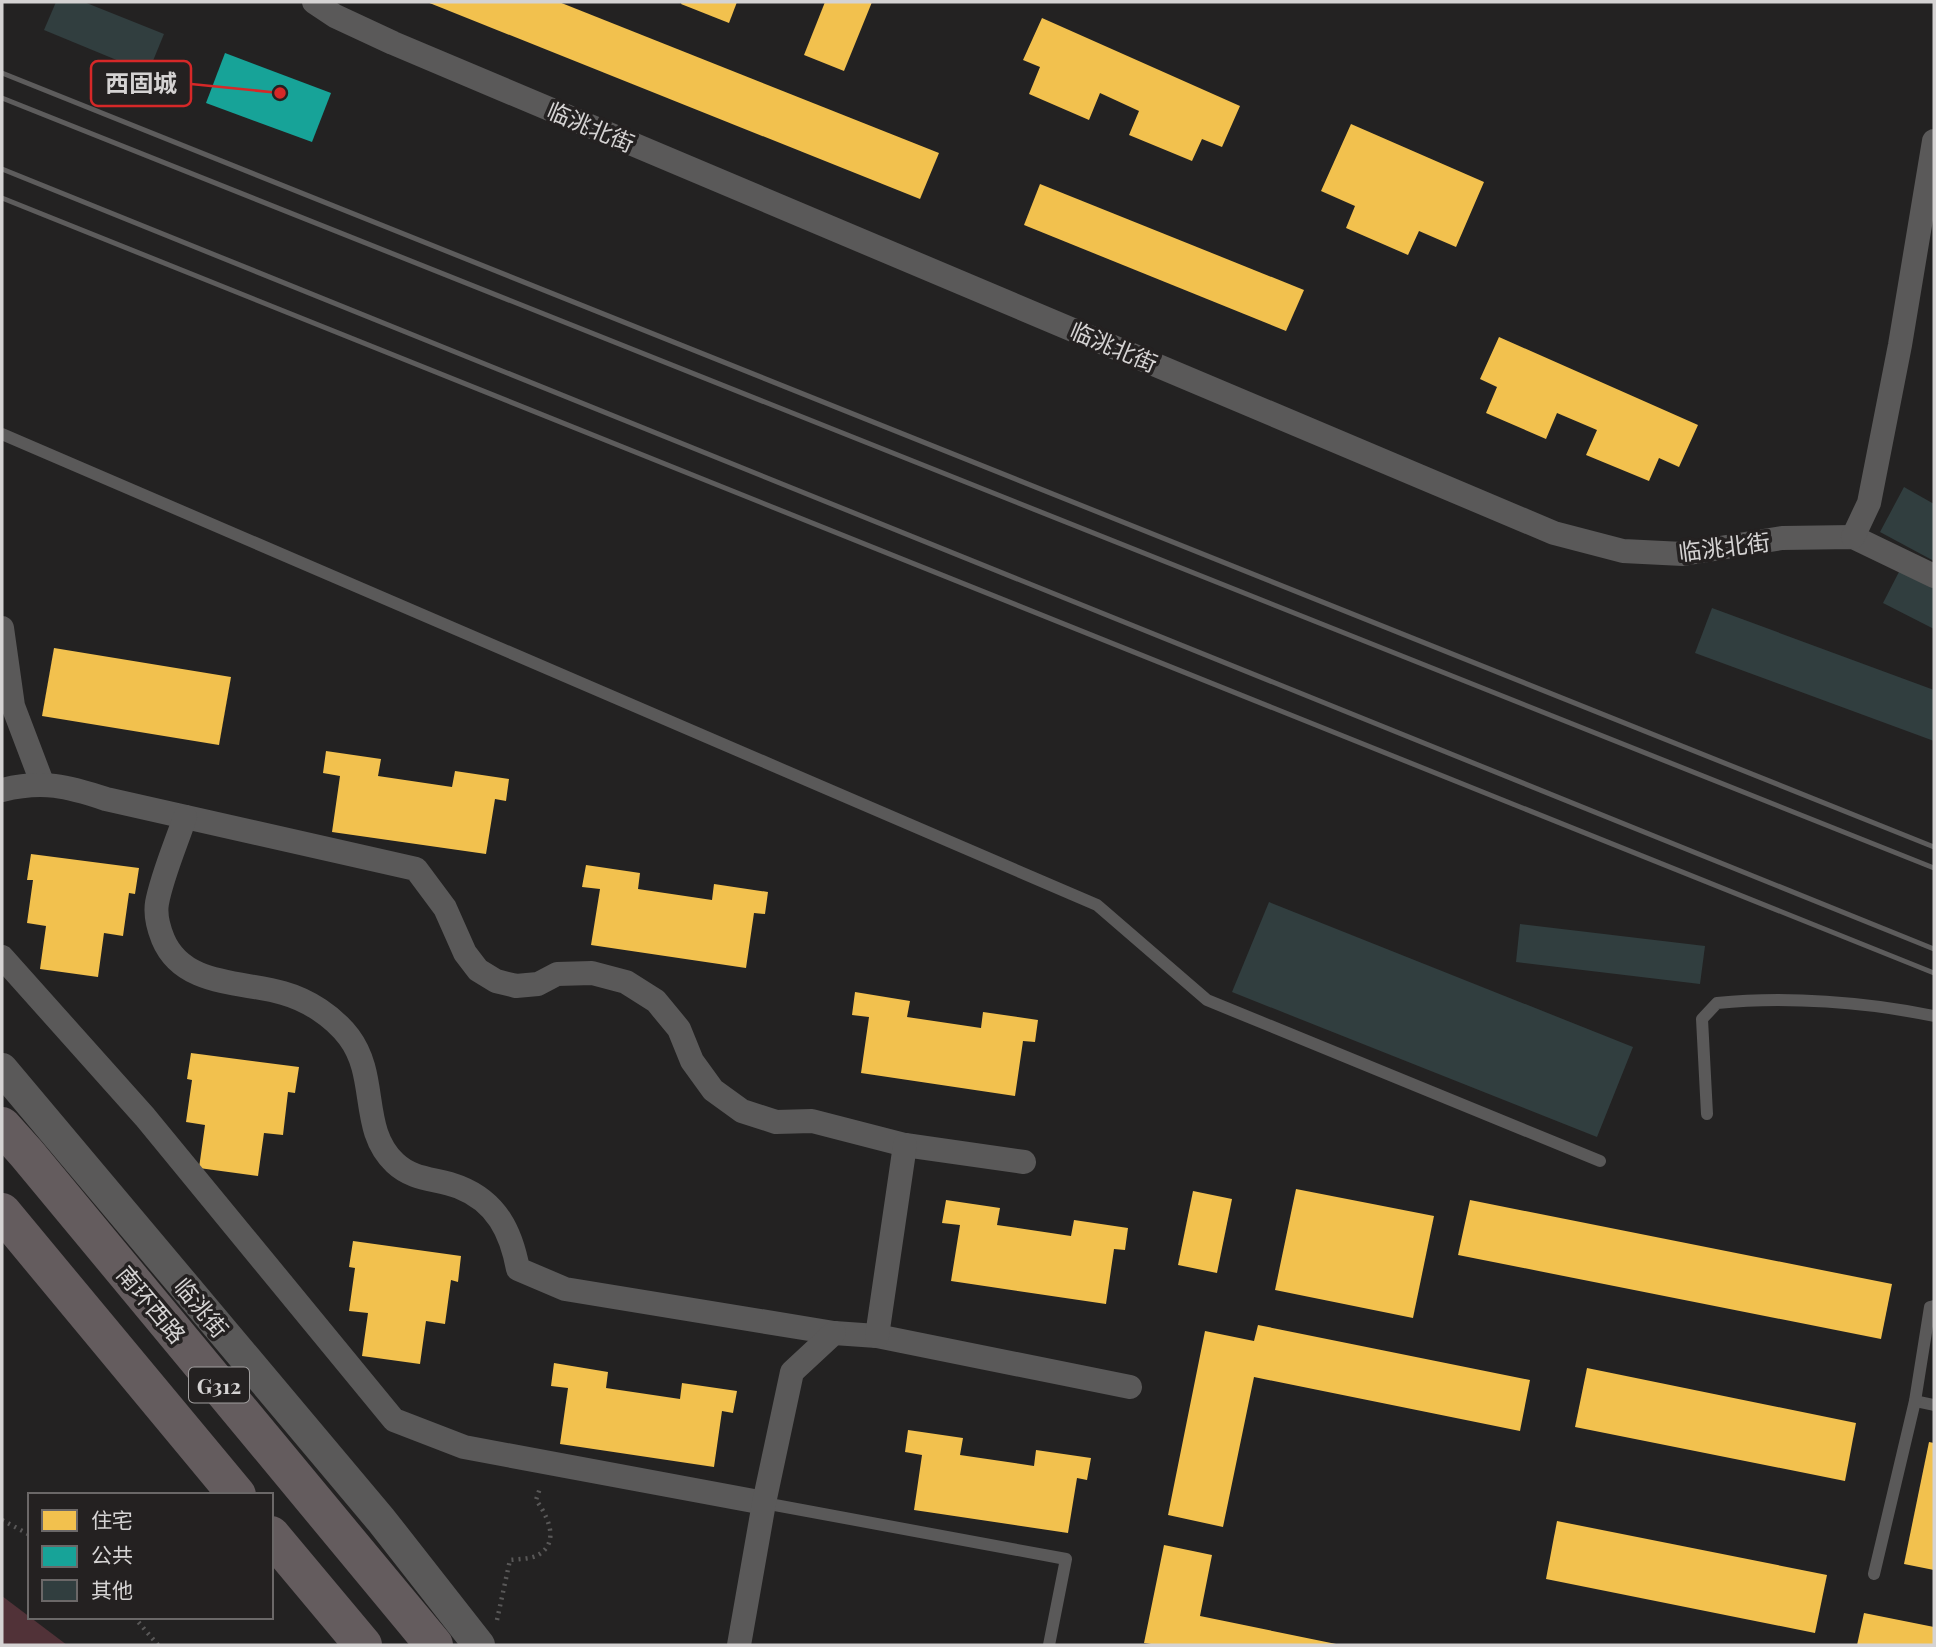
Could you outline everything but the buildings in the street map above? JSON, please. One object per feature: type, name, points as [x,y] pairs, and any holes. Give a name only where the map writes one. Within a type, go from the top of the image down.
[{"type":"highway","name":"南环西路","points":[[2,1126],[435,1645]]},
{"type":"highway","name":"G312","points":[[2,1212],[235,1493]]},
{"type":"highway","points":[[273,1537],[363,1645]]},
{"type":"street","name":"临洮北街","points":[[314,2],[335,16],[406,48],[1555,533],[1623,551],[1683,554],[1782,538],[1853,537],[1934,576]]},
{"type":"street","points":[[1853,537],[1869,503],[1900,345],[1934,141]]},
{"type":"street","points":[[2,628],[13,706],[43,785]]},
{"type":"street","points":[[2,790],[25,784],[66,786],[106,799],[416,869],[445,908],[465,953],[478,970],[496,981],[516,986],[538,984],[556,974],[592,973],[626,982],[656,1001],[678,1028],[692,1061],[713,1090],[742,1111],[776,1122],[812,1121],[905,1145],[1024,1162]]},
{"type":"street","points":[[185,817],[157,905],[158,927],[167,948],[182,965],[202,976],[285,993],[321,1010],[349,1037],[367,1072],[374,1131],[383,1150],[413,1176],[459,1187],[482,1200],[501,1219],[513,1242],[518,1269],[565,1289],[834,1333],[877,1335],[1130,1387]]},
{"type":"street","points":[[2,957],[145,1117],[394,1420],[464,1447],[764,1503]]},
{"type":"street","name":"临洮街","points":[[2,1069],[381,1520],[488,1633]]},
{"type":"street","points":[[877,1335],[905,1145]]},
{"type":"street","points":[[739,1645],[764,1503],[792,1372],[834,1333]]},
{"type":"lane","points":[[2,434],[1097,905],[1207,1000],[1600,1161]]},
{"type":"lane","points":[[1707,1114],[1702,1019],[1717,1003],[1745,1000],[1831,1003],[1900,1009],[1934,1016]]},
{"type":"lane","points":[[1874,1574],[1915,1401],[1930,1307],[1934,1306]]},
{"type":"lane","points":[[1915,1401],[1934,1405]]},
{"type":"lane","points":[[764,1503],[1066,1559],[1049,1645]]},
{"type":"path","points":[[488,1633],[510,1560],[538,1555],[550,1542],[551,1523],[536,1500],[546,1462]]},
{"type":"path","points":[[2,1520],[28,1534]]},
{"type":"path","points":[[136,1619],[158,1645]]},
{"type":"shaded area","points":[[2,1596],[28,1616],[28,1619],[33,1619],[67,1645],[2,1645]]},
{"type":"railway","points":[[2,73],[1934,847]]},
{"type":"railway","points":[[2,98],[1934,868]]},
{"type":"railway","points":[[2,169],[1934,949]]},
{"type":"railway","points":[[2,198],[1934,973]]},
{"type":"place","name":"西固城","points":[[280,93]]}]
